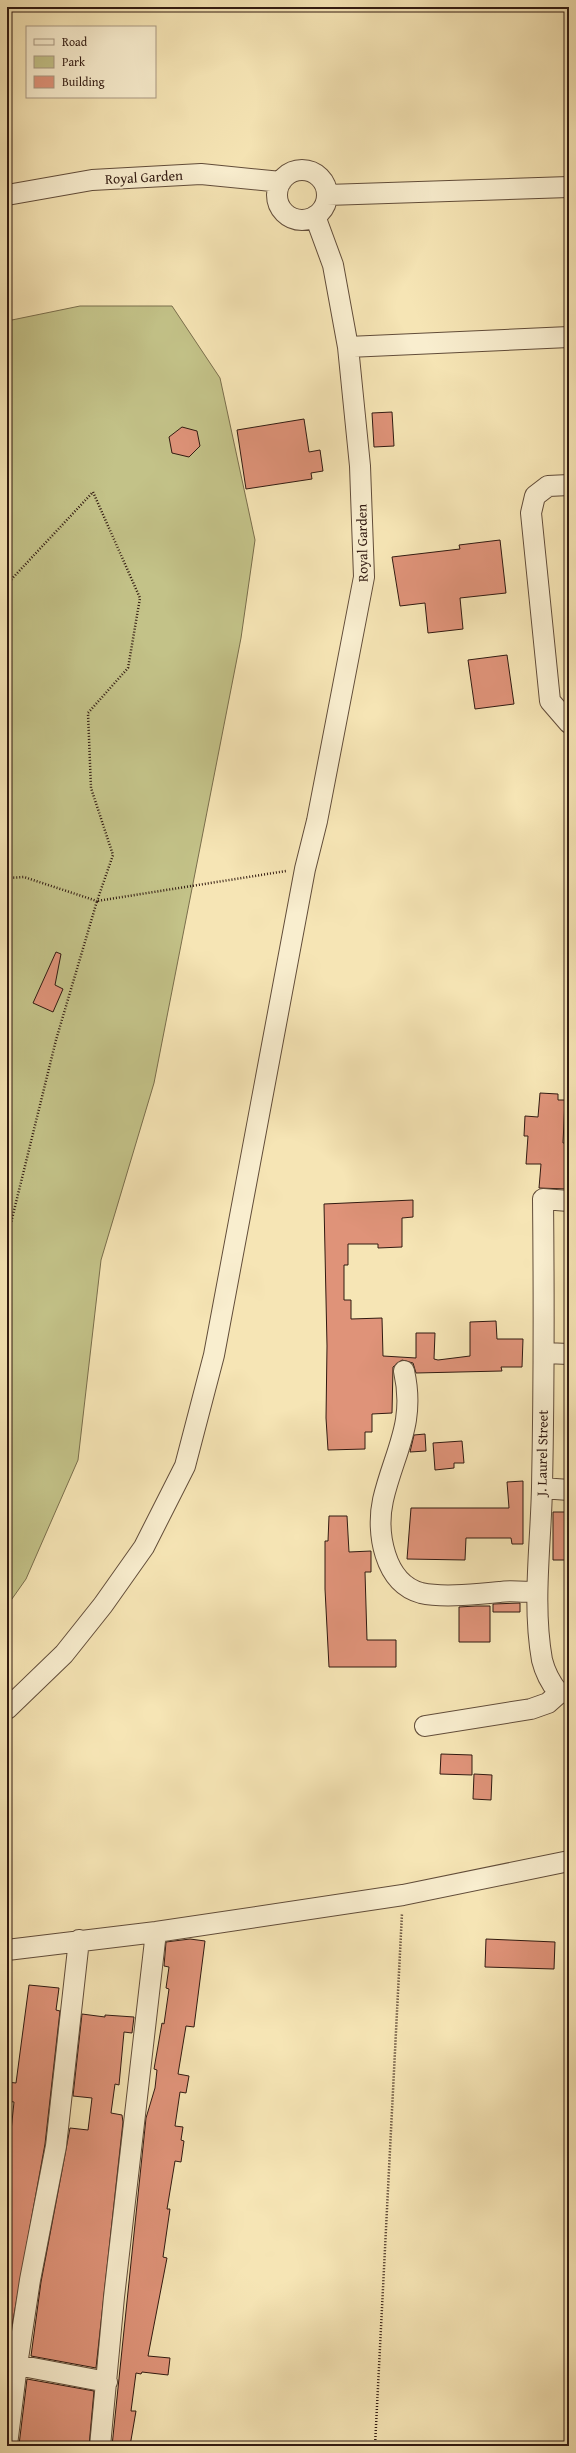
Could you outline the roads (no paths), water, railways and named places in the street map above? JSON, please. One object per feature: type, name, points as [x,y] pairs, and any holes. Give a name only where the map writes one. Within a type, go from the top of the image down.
[{"type":"street","points":[[305,170],[321,178],[327,195],[324,207],[315,216],[306,219],[297,219],[282,208],[278,200],[278,190],[281,182],[287,175],[305,170]]},
{"type":"street","name":"Royal Garden","points":[[7,195],[92,180],[201,174],[281,182]]},
{"type":"street","points":[[327,195],[569,187]]},
{"type":"street","name":"Royal Garden","points":[[7,1709],[64,1654],[103,1605],[144,1547],[184,1466],[214,1355],[305,869],[317,820],[364,577],[360,466],[348,347],[333,265],[315,216]]},
{"type":"street","points":[[348,347],[569,337]]},
{"type":"street","points":[[569,485],[548,486],[535,496],[531,513],[550,700],[569,724]]},
{"type":"street","name":"J. Laurel Street","points":[[563,1693],[550,1682],[542,1659],[536,1591],[540,1551],[542,1488],[544,1353],[543,1199],[569,1201]]},
{"type":"street","points":[[544,1353],[569,1354]]},
{"type":"street","points":[[404,1371],[409,1390],[405,1435],[383,1501],[381,1528],[384,1555],[401,1582],[420,1593],[455,1594],[536,1591]]},
{"type":"street","points":[[542,1488],[569,1490]]},
{"type":"street","points":[[425,1726],[532,1710],[548,1703],[557,1695],[563,1693]]},
{"type":"street","points":[[7,1950],[79,1940],[156,1932],[403,1895],[569,1862]]},
{"type":"street","points":[[100,2446],[114,2297],[156,1932]]},
{"type":"street","points":[[7,2445],[17,2365],[56,2146],[79,1940]]},
{"type":"street","points":[[17,2365],[107,2382]]}]
